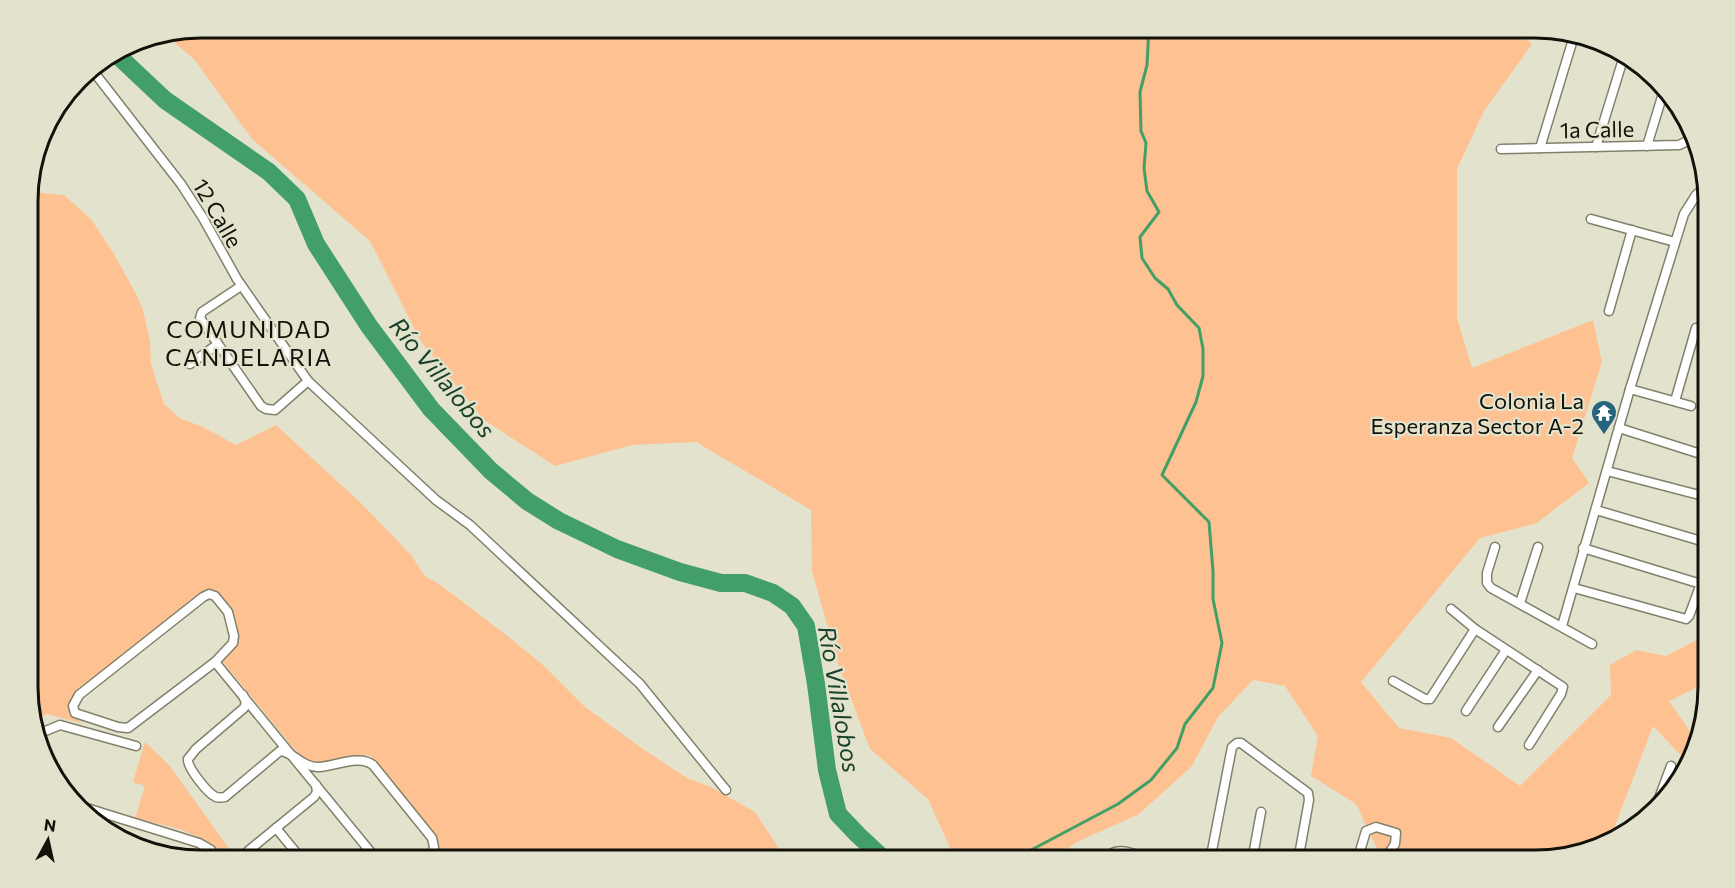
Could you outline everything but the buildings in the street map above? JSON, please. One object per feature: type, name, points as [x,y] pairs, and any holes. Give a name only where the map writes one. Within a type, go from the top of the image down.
[{"type":"street","points":[[1540,148],[1572,42]]},
{"type":"street","points":[[1596,147],[1622,63]]},
{"type":"street","name":"12 Calle","points":[[96,76],[181,184],[241,286],[308,381],[436,500],[486,540],[640,684],[726,790]]},
{"type":"street","points":[[1647,146],[1662,98]]},
{"type":"street","name":"1a Calle","points":[[1501,149],[1679,145],[1686,142]]},
{"type":"street","points":[[1562,626],[1630,388],[1675,242],[1688,205],[1698,195]]},
{"type":"street","points":[[1591,219],[1675,242]]},
{"type":"street","points":[[1609,311],[1632,230]]},
{"type":"street","points":[[241,286],[201,314],[200,318],[261,406],[275,410],[308,381]]},
{"type":"street","points":[[1675,401],[1696,328]]},
{"type":"street","points":[[190,364],[218,344]]},
{"type":"street","points":[[1630,388],[1691,406]]},
{"type":"street","points":[[1619,428],[1698,453]]},
{"type":"street","points":[[1607,471],[1698,495]]},
{"type":"street","points":[[1596,510],[1698,540]]},
{"type":"street","points":[[1496,547],[1486,573],[1487,583],[1491,588],[1592,644]]},
{"type":"street","points":[[1520,603],[1538,547]]},
{"type":"street","points":[[1583,548],[1698,583]]},
{"type":"street","points":[[1574,588],[1681,619],[1689,616],[1698,592]]},
{"type":"street","points":[[209,594],[215,596],[228,612],[234,636],[233,643],[215,662],[129,728],[118,728],[78,715],[73,710],[74,702],[79,695],[209,594]]},
{"type":"street","points":[[1451,609],[1475,629],[1562,685],[1563,690],[1529,745]]},
{"type":"street","points":[[1393,681],[1425,699],[1430,699],[1475,629]]},
{"type":"street","points":[[1466,711],[1506,650]]},
{"type":"street","points":[[215,662],[369,850]]},
{"type":"street","points":[[1498,727],[1538,670]]},
{"type":"street","points":[[243,695],[246,703],[244,708],[192,753],[187,761],[189,767],[212,794],[222,798],[278,752],[286,752],[294,759],[318,767],[360,760],[371,763],[432,838],[433,850]]},
{"type":"street","points":[[44,732],[60,725],[136,746]]},
{"type":"street","points":[[1211,850],[1232,747],[1234,744],[1241,743],[1308,793],[1309,800],[1300,850]]},
{"type":"street","points":[[1663,787],[1671,766]]},
{"type":"street","points":[[249,850],[314,797],[316,785]]},
{"type":"street","points":[[93,810],[199,843],[211,850]]},
{"type":"street","points":[[1254,850],[1261,812]]},
{"type":"street","points":[[276,828],[294,850]]},
{"type":"street","points":[[1361,850],[1366,831],[1371,828],[1396,833],[1392,850]]},
{"type":"shaded area","points":[[200,38],[1525,38],[1532,44],[1484,111],[1457,169],[1457,318],[1472,368],[1593,320],[1602,362],[1572,458],[1589,483],[1537,523],[1480,538],[1361,682],[1399,728],[1451,738],[1520,786],[1611,695],[1610,665],[1636,650],[1666,656],[1698,639],[1698,687],[1669,701],[1691,733],[1682,757],[1653,726],[1613,830],[1587,842],[1546,850],[1378,850],[1356,804],[1311,776],[1318,736],[1285,686],[1253,680],[1218,717],[1192,766],[1139,814],[1077,842],[1065,850],[951,850],[928,799],[870,749],[839,667],[812,571],[811,510],[696,442],[632,445],[555,466],[484,420],[420,340],[370,241],[252,139],[194,59],[172,40]]},
{"type":"shaded area","points":[[38,191],[64,195],[91,219],[114,254],[143,310],[150,342],[151,364],[164,404],[181,419],[201,426],[236,445],[276,425],[362,504],[411,555],[425,576],[442,586],[510,638],[543,665],[585,707],[640,747],[687,778],[711,787],[755,812],[780,850],[437,850],[437,839],[371,756],[362,755],[312,763],[300,756],[223,662],[238,642],[236,624],[226,606],[208,590],[198,595],[72,697],[68,705],[70,715],[84,724],[47,714],[41,718],[38,688]]},
{"type":"shaded area","points":[[145,742],[169,765],[230,850],[216,850],[197,836],[185,831],[135,818],[145,786],[133,782]]},
{"type":"waterway","points":[[1032,850],[1118,804],[1151,780],[1177,748],[1185,724],[1213,688],[1222,643],[1213,599],[1209,522],[1162,475],[1196,402],[1203,376],[1203,349],[1199,328],[1177,305],[1168,289],[1155,278],[1142,258],[1140,237],[1159,212],[1147,191],[1144,168],[1146,143],[1141,131],[1140,92],[1147,65],[1148,38]]},
{"type":"waterway","name":"Río Villalobos","points":[[121,58],[165,100],[269,172],[297,199],[316,244],[369,326],[431,409],[491,471],[527,501],[559,521],[617,549],[680,572],[721,583],[745,583],[773,593],[792,606],[806,626],[827,770],[838,814],[874,850]]},
{"type":"place","name":"Colonia La Esperanza Sector A-2","points":[[1604,436]]},
{"type":"district","name":"COMUNIDAD CANDELARIA","points":[[249,342]]}]
